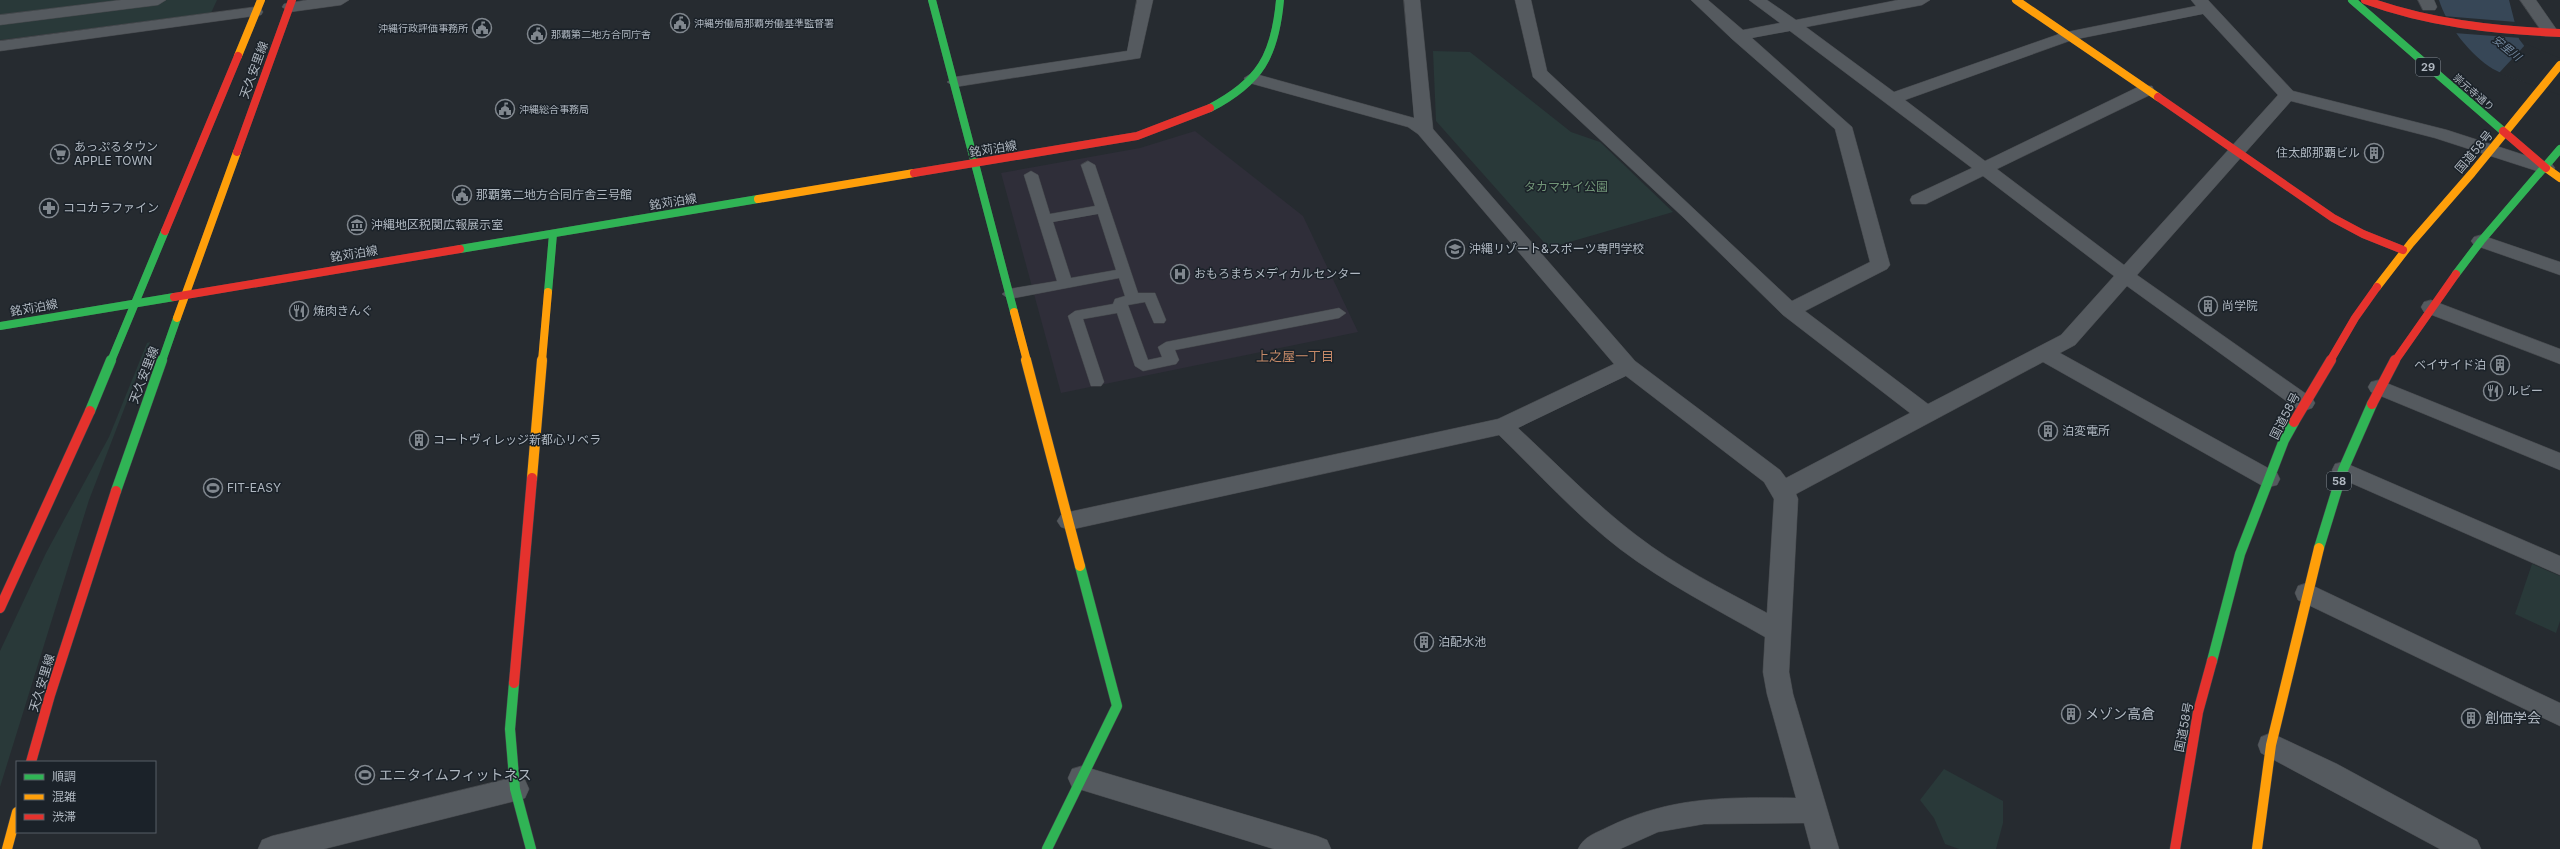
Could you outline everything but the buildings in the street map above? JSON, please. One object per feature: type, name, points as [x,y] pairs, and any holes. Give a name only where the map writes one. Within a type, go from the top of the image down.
[{"type":"main road","points":[[932,0],[955,82],[975,164],[1117,706],[1047,849]]},
{"type":"main road","name":"銘苅泊線","points":[[0,326],[134,302],[975,164],[1124,138],[1165,128],[1187,119],[1229,97],[1263,68],[1275,43],[1280,0]]},
{"type":"main road","points":[[2016,0],[2333,218],[2363,234],[2403,250]]},
{"type":"main road","name":"崇元寺通り","points":[[2352,0],[2504,134],[2553,173]]},
{"type":"main road","points":[[2365,0],[2400,15],[2443,24],[2555,33]]},
{"type":"main road","name":"天久安里線","points":[[31,761],[50,695],[136,430],[187,294],[291,3]]},
{"type":"main road","name":"天久安里線","points":[[0,608],[75,448],[134,302],[258,6]]},
{"type":"main road","name":"国道58号","points":[[2175,849],[2198,712],[2240,554],[2284,440],[2304,403],[2355,318],[2403,250],[2491,150],[2536,91],[2560,65]]},
{"type":"main road","name":"58","points":[[2257,849],[2271,745],[2307,593],[2343,470],[2379,387],[2431,307],[2481,241],[2553,173],[2560,149]]},
{"type":"main road","points":[[531,849],[515,789],[510,729],[553,234]]},
{"type":"main road","points":[[7,849],[16,816]]},
{"type":"street","points":[[0,20],[158,0]]},
{"type":"street","points":[[291,3],[341,0]]},
{"type":"street","points":[[955,82],[1134,55],[1145,0]]},
{"type":"street","points":[[1412,0],[1424,130]]},
{"type":"street","points":[[1523,0],[1539,73],[1691,214],[1790,310],[1926,414]]},
{"type":"street","points":[[1699,0],[1738,36],[1843,127],[1880,266],[1790,310]]},
{"type":"street","points":[[1757,0],[1795,25],[1987,169],[2126,276],[2304,403]]},
{"type":"street","points":[[1738,36],[1922,0]]},
{"type":"street","points":[[2528,0],[2556,15]]},
{"type":"street","points":[[2528,0],[2555,33]]},
{"type":"street","points":[[1892,99],[2068,36],[2203,4],[2287,95],[2491,150],[2553,173]]},
{"type":"street","points":[[0,46],[258,6]]},
{"type":"street","points":[[1252,78],[1408,121],[1424,130],[1628,366],[1772,476],[1783,490],[1786,499],[1776,672],[1780,694],[1825,849]]},
{"type":"street","points":[[1919,200],[1987,169],[2146,90]]},
{"type":"street","points":[[1783,490],[2075,335],[2287,95]]},
{"type":"street","points":[[2481,241],[2560,269]]},
{"type":"street","points":[[2431,307],[2560,358]]},
{"type":"street","points":[[2043,353],[2269,479]]},
{"type":"street","points":[[1068,521],[1503,426],[1628,366]]},
{"type":"street","points":[[2379,387],[2560,462]]},
{"type":"street","points":[[1503,426],[1595,515],[1629,543],[1665,567],[1779,632]]},
{"type":"street","points":[[2343,470],[2560,566]]},
{"type":"street","points":[[2307,593],[2560,715]]},
{"type":"street","points":[[2271,745],[2327,773],[2467,849]]},
{"type":"street","points":[[1082,778],[1317,849]]},
{"type":"street","points":[[272,849],[515,789]]},
{"type":"street","points":[[1592,849],[1635,828],[1667,817],[1705,812],[1814,811]]},
{"type":"lane","points":[[1088,165],[1124,273],[1127,303],[1143,366],[1171,360],[1166,347],[1339,313]]},
{"type":"lane","points":[[1030,174],[1065,283]]},
{"type":"lane","points":[[1045,219],[1103,209]]},
{"type":"lane","points":[[1009,294],[1124,273]]},
{"type":"lane","points":[[1096,382],[1076,316],[1150,296],[1159,320]]},
{"type":"shaded area","name":"おもろまちメディカルセンター","points":[[1195,131],[1303,216],[1358,332],[1061,393],[1001,173],[1140,148]]},
{"type":"green space","points":[[0,0],[217,0],[211,13],[0,40]]},
{"type":"green space","name":"タカマサイ公園","points":[[1433,51],[1470,52],[1571,132],[1600,142],[1673,212],[1549,248],[1436,121]]},
{"type":"green space","points":[[150,342],[89,500],[0,787],[0,651],[46,553],[109,437],[147,343]]},
{"type":"green space","points":[[2532,564],[2560,576],[2560,621],[2556,633],[2515,614]]},
{"type":"green space","points":[[1944,769],[2003,801],[2003,823],[1996,849],[1959,849],[1945,844],[1934,818],[1920,800]]},
{"type":"water","name":"安里川","points":[[2439,0],[2509,0],[2519,39],[2560,93],[2509,76],[2493,69],[2485,63],[2460,39],[2447,19]]},
{"type":"pier","points":[[2443,16],[2516,22],[2521,38],[2454,33]]},
{"type":"pier","points":[[2526,44],[2560,58],[2560,95],[2499,73]]},
{"type":"traffic: fast","points":[[932,0],[1014,312]]},
{"type":"traffic: fast","points":[[1210,108],[1228,99],[1242,89],[1254,78],[1263,66],[1275,37],[1280,0]]},
{"type":"traffic: fast","points":[[2352,0],[2503,131]]},
{"type":"traffic: fast","points":[[2456,274],[2481,241],[2560,149]]},
{"type":"traffic: fast","points":[[460,249],[758,199]]},
{"type":"traffic: fast","points":[[90,411],[165,231]]},
{"type":"traffic: fast","points":[[548,292],[553,234]]},
{"type":"traffic: fast","points":[[0,326],[174,297]]},
{"type":"traffic: fast","points":[[116,491],[177,318]]},
{"type":"traffic: fast","points":[[2319,548],[2343,470],[2372,404]]},
{"type":"traffic: fast","points":[[2212,661],[2240,554],[2284,440],[2294,422]]},
{"type":"traffic: fast","points":[[1047,849],[1117,706],[1080,566]]},
{"type":"traffic: fast","points":[[514,683],[510,729],[515,789],[531,849]]},
{"type":"traffic: slow","points":[[238,56],[261,0]]},
{"type":"traffic: slow","points":[[2016,0],[2158,97]]},
{"type":"traffic: slow","points":[[2377,287],[2411,243],[2472,173],[2537,91],[2560,65]]},
{"type":"traffic: slow","points":[[177,318],[237,152]]},
{"type":"traffic: slow","points":[[2546,168],[2560,178]]},
{"type":"traffic: slow","points":[[758,199],[914,173]]},
{"type":"traffic: slow","points":[[532,478],[548,292]]},
{"type":"traffic: slow","points":[[1014,312],[1080,566]]},
{"type":"traffic: slow","points":[[2257,849],[2271,745],[2309,582],[2319,548]]},
{"type":"traffic: slow","points":[[7,849],[16,816]]},
{"type":"traffic: jam","points":[[237,152],[292,0]]},
{"type":"traffic: jam","points":[[2365,0],[2389,9],[2437,21],[2485,28],[2560,33]]},
{"type":"traffic: jam","points":[[165,231],[238,56]]},
{"type":"traffic: jam","points":[[2158,97],[2333,218],[2363,234],[2403,250]]},
{"type":"traffic: jam","points":[[914,173],[1137,136],[1210,108]]},
{"type":"traffic: jam","points":[[2503,131],[2546,168]]},
{"type":"traffic: jam","points":[[174,297],[460,249]]},
{"type":"traffic: jam","points":[[2372,404],[2389,369],[2399,353],[2456,274]]},
{"type":"traffic: jam","points":[[2294,422],[2355,318],[2377,287]]},
{"type":"traffic: jam","points":[[0,608],[90,411]]},
{"type":"traffic: jam","points":[[514,683],[532,478]]},
{"type":"traffic: jam","points":[[31,761],[50,695],[116,491]]},
{"type":"traffic: jam","points":[[2175,849],[2198,712],[2212,661]]},
{"type":"place","name":"沖縄労働局那覇労働基準監督署","points":[[680,23]]},
{"type":"place","name":"沖縄行政評価事務所","points":[[482,28]]},
{"type":"place","name":"那覇第二地方合同庁舎","points":[[537,34]]},
{"type":"place","name":"沖縄総合事務局","points":[[505,109]]},
{"type":"place","name":"住太郎那覇ビル","points":[[2374,153]]},
{"type":"place","name":"あっぷるタウン APPLE TOWN","points":[[60,154]]},
{"type":"place","name":"那覇第二地方合同庁舎三号館","points":[[462,195]]},
{"type":"place","name":"ココカラファイン","points":[[49,208]]},
{"type":"place","name":"沖縄地区税関広報展示室","points":[[357,225]]},
{"type":"place","name":"沖縄リゾート&スポーツ専門学校","points":[[1455,249]]},
{"type":"place","name":"おもろまちメディカルセンター","points":[[1180,274]]},
{"type":"place","name":"尚学院","points":[[2208,306]]},
{"type":"place","name":"焼肉きんぐ","points":[[299,311]]},
{"type":"place","name":"ベイサイド泊","points":[[2500,365]]},
{"type":"place","name":"ルビー","points":[[2493,391]]},
{"type":"place","name":"泊変電所","points":[[2048,431]]},
{"type":"place","name":"コートヴィレッジ新都心リベラ","points":[[419,440]]},
{"type":"place","name":"FIT-EASY","points":[[213,488]]},
{"type":"place","name":"泊配水池","points":[[1424,642]]},
{"type":"place","name":"メゾン高倉","points":[[2071,714]]},
{"type":"place","name":"創価学会","points":[[2471,718]]},
{"type":"place","name":"エニタイムフィットネス","points":[[365,775]]},
{"type":"district","name":"上之屋一丁目","points":[[1295,356]]}]
